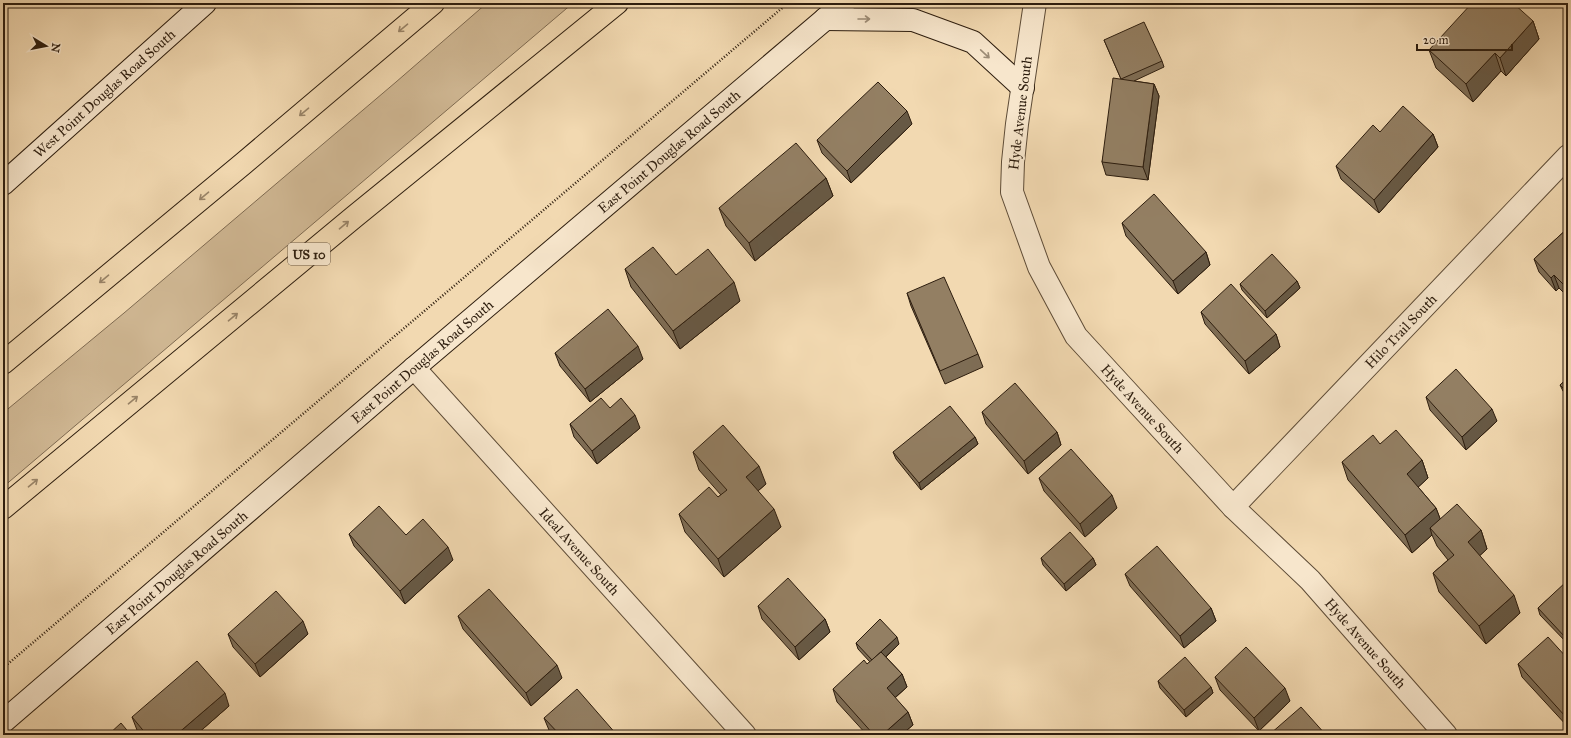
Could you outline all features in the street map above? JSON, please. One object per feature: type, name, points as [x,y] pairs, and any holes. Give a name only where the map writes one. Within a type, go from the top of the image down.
[{"type":"highway","points":[[3,363],[244,163],[433,3]]},
{"type":"highway","name":"US 10","points":[[3,508],[354,217],[617,3]]},
{"type":"street","name":"West Point Douglas Road South","points":[[3,184],[206,3]]},
{"type":"street","name":"East Point Douglas Road South","points":[[3,722],[414,368],[844,3]]},
{"type":"street","name":"Hyde Avenue South","points":[[1035,3],[1012,162],[1012,192],[1039,267],[1076,336],[1233,507],[1310,580],[1446,735]]},
{"type":"street","points":[[825,19],[913,20],[973,42],[1023,88]]},
{"type":"street","name":"Hilo Trail South","points":[[1233,507],[1568,156]]},
{"type":"street","name":"Ideal Avenue South","points":[[414,368],[745,735]]},
{"type":"path","points":[[3,668],[788,3]]},
{"type":"shaded area","points":[[487,3],[573,3],[3,487],[3,413],[124,313]]},
{"type":"building","points":[[1472,3],[1513,3],[1533,21],[1500,58],[1495,53],[1466,84],[1429,50]]},
{"type":"building","points":[[1144,22],[1162,61],[1121,79],[1104,40]]},
{"type":"building","points":[[1113,78],[1154,84],[1143,167],[1102,162]]},
{"type":"building","points":[[878,82],[907,111],[847,171],[817,140]]},
{"type":"building","points":[[1403,106],[1433,134],[1374,200],[1336,166],[1373,125],[1380,132]]},
{"type":"building","points":[[796,143],[826,178],[749,243],[719,208]]},
{"type":"building","points":[[1154,194],[1206,252],[1173,281],[1122,223]]},
{"type":"building","points":[[1568,228],[1568,289],[1554,275],[1551,278],[1534,259]]},
{"type":"building","points":[[653,247],[676,275],[708,249],[734,282],[673,331],[625,269]]},
{"type":"building","points":[[1272,254],[1297,281],[1265,311],[1240,284]]},
{"type":"building","points":[[944,277],[978,354],[940,371],[907,293]]},
{"type":"building","points":[[1231,284],[1276,334],[1245,361],[1201,312]]},
{"type":"building","points":[[608,309],[638,346],[585,389],[555,353]]},
{"type":"building","points":[[1456,369],[1492,409],[1462,437],[1426,397]]},
{"type":"building","points":[[1568,378],[1568,393],[1560,385]]},
{"type":"building","points":[[1015,383],[1057,432],[1024,461],[982,412]]},
{"type":"building","points":[[601,398],[610,408],[621,398],[635,415],[592,451],[570,424]]},
{"type":"building","points":[[950,406],[975,437],[919,483],[893,452]]},
{"type":"building","points":[[723,425],[759,466],[746,477],[774,509],[718,559],[679,514],[709,487],[718,497],[727,490],[693,452]]},
{"type":"building","points":[[1396,430],[1422,460],[1407,474],[1436,508],[1405,535],[1342,462],[1373,435],[1380,444]]},
{"type":"building","points":[[1071,449],[1112,495],[1080,524],[1039,478]]},
{"type":"building","points":[[1457,504],[1481,530],[1468,542],[1514,595],[1479,626],[1433,573],[1454,555],[1430,528]]},
{"type":"building","points":[[379,506],[406,535],[423,519],[448,547],[400,591],[349,534]]},
{"type":"building","points":[[1070,532],[1093,558],[1064,584],[1041,558]]},
{"type":"building","points":[[1157,546],[1211,608],[1180,636],[1125,574]]},
{"type":"building","points":[[788,578],[825,619],[795,647],[758,606]]},
{"type":"building","points":[[1567,581],[1568,635],[1565,637],[1538,608]]},
{"type":"building","points":[[489,589],[557,665],[526,693],[458,616]]},
{"type":"building","points":[[276,591],[303,621],[255,664],[228,634]]},
{"type":"building","points":[[880,619],[897,637],[872,660],[856,643]]},
{"type":"building","points":[[1548,637],[1568,659],[1568,713],[1565,716],[1518,664]]},
{"type":"building","points":[[1246,647],[1285,688],[1254,718],[1215,677]]},
{"type":"building","points":[[881,652],[902,674],[887,688],[908,712],[882,735],[874,735],[833,689],[864,660],[867,664]]},
{"type":"building","points":[[1185,657],[1211,687],[1184,710],[1158,681]]},
{"type":"building","points":[[197,661],[225,693],[176,735],[147,735],[132,717]]},
{"type":"building","points":[[577,689],[617,735],[560,735],[544,718]]},
{"type":"building","points":[[1301,707],[1326,735],[1270,734]]},
{"type":"building","points":[[121,723],[131,735],[108,735]]}]
